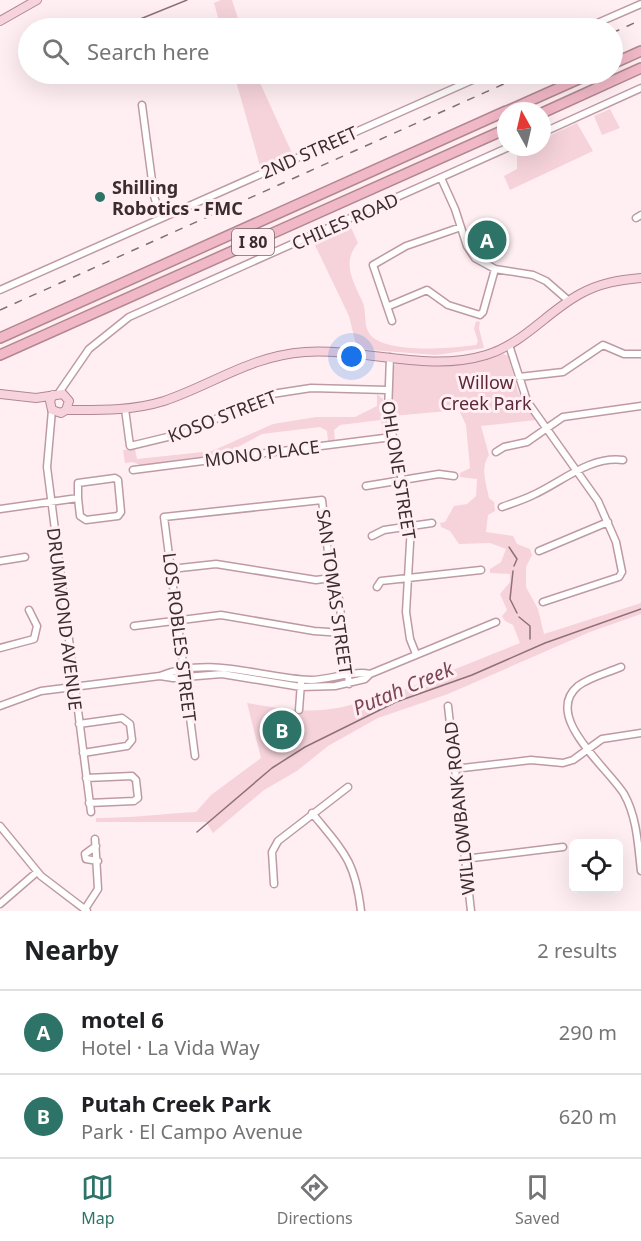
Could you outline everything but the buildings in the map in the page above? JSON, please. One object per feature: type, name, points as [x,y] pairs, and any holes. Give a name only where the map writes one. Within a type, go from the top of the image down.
[{"type":"highway","points":[[623,58],[641,51]]},
{"type":"highway","points":[[623,76],[641,68]]},
{"type":"highway","name":"I 80","points":[[526,102],[567,84]]},
{"type":"highway","points":[[551,109],[606,84]]},
{"type":"highway","name":"I 80","points":[[0,338],[497,115]]},
{"type":"highway","name":"I 80","points":[[0,355],[497,133]]},
{"type":"main road","points":[[0,15],[29,0]]},
{"type":"main road","points":[[0,21],[37,0]]},
{"type":"main road","points":[[36,398],[51,408],[64,411],[83,408],[125,410],[167,400],[241,366],[286,354],[320,352],[393,357],[452,357],[508,345],[569,301],[605,283],[641,278]]},
{"type":"main road","points":[[0,394],[36,398],[56,394],[83,408]]},
{"type":"main road","points":[[51,408],[56,394]]},
{"type":"main road","points":[[64,411],[68,399]]},
{"type":"street","points":[[609,18],[641,4]]},
{"type":"street","name":"2ND STREET","points":[[0,290],[464,84]]},
{"type":"street","points":[[551,129],[641,88]]},
{"type":"street","points":[[142,105],[154,196],[162,218]]},
{"type":"street","name":"CHILES ROAD","points":[[69,380],[89,349],[102,336],[129,317],[497,152]]},
{"type":"street","points":[[441,178],[471,253],[481,263],[495,269],[533,275],[546,281],[569,301]]},
{"type":"street","points":[[392,321],[389,306],[372,265],[406,246],[460,227]]},
{"type":"street","points":[[389,306],[427,290],[448,305],[480,315],[483,312],[495,269]]},
{"type":"street","points":[[508,345],[527,401],[579,471],[598,501],[616,542],[622,576],[543,602]]},
{"type":"street","points":[[519,377],[563,372],[603,345],[624,354],[641,354]]},
{"type":"street","name":"OHLONE STREET","points":[[393,357],[387,390],[392,437],[411,526],[407,622],[416,654]]},
{"type":"street","points":[[56,394],[69,380]]},
{"type":"street","points":[[68,399],[69,380]]},
{"type":"street","name":"KOSO STREET","points":[[125,410],[130,446],[184,433],[272,394],[311,388],[387,390]]},
{"type":"street","points":[[496,452],[504,447],[527,442],[563,417],[641,406]]},
{"type":"street","name":"DRUMMOND AVENUE","points":[[51,408],[52,426],[47,467],[91,812]]},
{"type":"street","name":"DRUMMOND AVENUE","points":[[52,426],[64,411]]},
{"type":"street","name":"MONO PLACE","points":[[133,470],[392,437]]},
{"type":"street","points":[[502,507],[533,495],[602,460],[623,460]]},
{"type":"street","points":[[366,486],[439,474],[454,476]]},
{"type":"street","points":[[109,478],[118,480],[120,515],[86,520],[80,516],[78,498],[78,483],[109,478]]},
{"type":"street","points":[[0,509],[78,498]]},
{"type":"street","name":"LOS ROBLES STREET","points":[[195,756],[164,517],[322,500]]},
{"type":"street","name":"SAN TOMAS STREET","points":[[322,500],[331,578],[339,599],[349,680]]},
{"type":"street","points":[[539,551],[608,522]]},
{"type":"street","points":[[372,536],[384,530],[432,523]]},
{"type":"street","points":[[0,561],[25,557]]},
{"type":"street","points":[[171,569],[216,564],[316,580],[331,578]]},
{"type":"street","points":[[377,587],[381,581],[481,570]]},
{"type":"street","points":[[0,648],[34,639],[37,626],[29,610]]},
{"type":"street","points":[[134,626],[221,615],[314,631],[343,633]]},
{"type":"street","points":[[0,706],[28,694],[184,673],[209,666],[301,687],[349,680],[363,672],[370,674],[496,622]]},
{"type":"street","points":[[621,667],[584,682],[570,696],[567,705],[570,723],[617,785],[629,805],[634,822],[641,871]]},
{"type":"street","points":[[246,674],[324,683]]},
{"type":"street","points":[[299,710],[302,679]]},
{"type":"street","name":"WILLOWBANK ROAD","points":[[448,706],[471,911]]},
{"type":"street","points":[[79,724],[122,718],[130,724],[132,740],[127,746],[83,753]]},
{"type":"street","points":[[454,769],[531,760],[563,763],[573,760],[602,739],[641,733]]},
{"type":"street","points":[[86,778],[132,776],[138,786],[138,798],[134,801],[89,802]]},
{"type":"street","points":[[274,884],[272,860],[274,847],[282,835],[348,787]]},
{"type":"street","points":[[312,813],[343,852],[354,870],[361,911]]},
{"type":"street","points":[[0,826],[37,872],[86,910],[98,889],[95,838]]},
{"type":"street","points":[[96,846],[87,850],[85,854],[86,859],[98,861]]},
{"type":"street","points":[[464,859],[563,847]]},
{"type":"street","points":[[0,904],[37,872]]},
{"type":"green space","points":[[221,0],[232,0],[238,18],[218,18],[214,3]]},
{"type":"green space","points":[[237,84],[261,84],[292,153],[260,166]]},
{"type":"green space","points":[[610,109],[620,128],[602,135],[594,116]]},
{"type":"green space","points":[[577,123],[593,151],[510,190],[504,176],[517,169],[517,156],[551,156],[551,135]]},
{"type":"green space","points":[[349,223],[358,243],[351,255],[350,271],[363,304],[369,333],[388,345],[403,347],[436,348],[476,345],[478,341],[474,329],[476,321],[480,322],[479,328],[484,348],[436,355],[357,349],[349,316],[312,239]]},
{"type":"green space","name":"Willow Creek Park","points":[[502,353],[508,356],[518,392],[537,420],[481,426],[489,455],[484,470],[485,481],[489,498],[494,502],[495,511],[488,515],[486,532],[513,536],[517,544],[530,549],[532,555],[526,567],[526,587],[538,609],[544,634],[641,603],[641,614],[590,632],[448,694],[378,718],[328,746],[297,771],[264,790],[213,833],[206,822],[96,822],[96,818],[196,812],[211,795],[261,758],[247,703],[282,709],[326,710],[376,697],[378,700],[520,643],[513,625],[505,621],[502,616],[507,610],[500,594],[510,582],[510,574],[490,573],[490,569],[501,562],[506,549],[490,543],[459,544],[450,531],[441,527],[440,523],[445,522],[454,506],[467,504],[476,496],[477,479],[460,477],[460,473],[470,468],[466,425],[459,410],[392,416],[390,396],[391,374],[396,363],[452,364]]},
{"type":"green space","points":[[377,394],[383,399],[386,429],[383,435],[381,420],[340,425],[334,430],[335,441],[328,441],[327,431],[320,427],[262,434],[225,454],[140,465],[133,462],[125,463],[123,450],[135,449],[137,459],[212,451],[273,424],[316,417],[355,417],[377,406]]},
{"type":"waterway","points":[[143,18],[187,0]]},
{"type":"waterway","points":[[509,547],[517,559],[514,566]]},
{"type":"waterway","points":[[513,571],[510,599],[517,613]]},
{"type":"waterway","name":"Putah Creek","points":[[197,832],[272,768],[305,747],[396,702],[472,675],[545,643],[641,609]]},
{"type":"waterway","points":[[519,617],[530,626],[530,639]]},
{"type":"railway","points":[[623,28],[641,20]]},
{"type":"railway","points":[[0,310],[504,84]]},
{"type":"place","name":"Shilling Robotics - FMC","points":[[100,197]]},
{"type":"place","name":"motel 6","points":[[487,240]]},
{"type":"place","name":"Putah Creek Park","points":[[282,730]]}]
